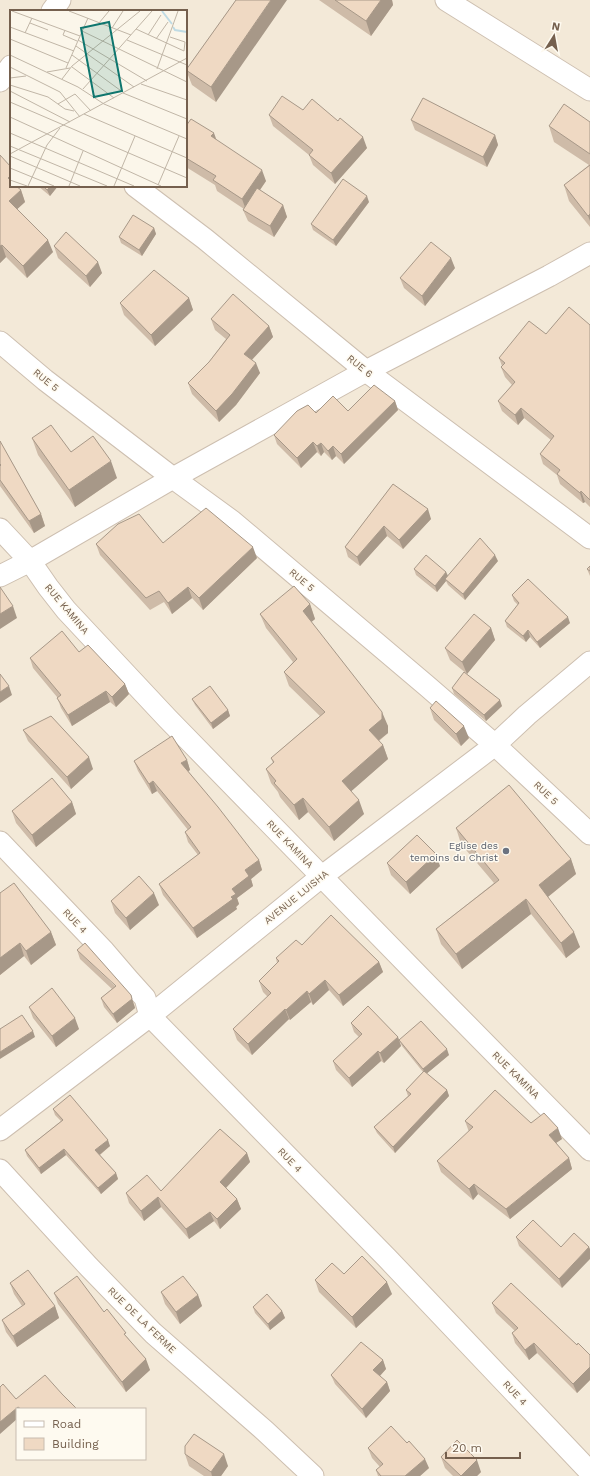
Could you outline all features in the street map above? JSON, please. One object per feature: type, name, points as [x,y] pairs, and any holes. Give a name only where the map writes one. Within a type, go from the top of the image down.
[{"type":"street","points":[[53,10],[60,0]]},
{"type":"street","points":[[446,0],[590,90]]},
{"type":"street","points":[[10,67],[0,82],[10,90]]},
{"type":"street","name":"RUE 6","points":[[136,187],[205,239],[366,372],[590,538]]},
{"type":"street","points":[[0,576],[30,561],[173,478],[366,372],[590,253]]},
{"type":"street","name":"RUE 5","points":[[0,342],[45,380],[238,526],[422,681],[495,745],[590,834]]},
{"type":"street","name":"RUE KAMINA","points":[[0,529],[30,561],[48,587],[72,616],[167,718],[590,1150]]},
{"type":"street","name":"AVENUE LUISHA","points":[[0,1130],[150,1016],[321,876],[495,745],[527,715],[590,662]]},
{"type":"street","name":"RUE 4","points":[[0,842],[104,951],[145,998],[150,1016],[381,1253],[590,1472]]},
{"type":"street","name":"RUE DE LA FERME","points":[[0,1170],[89,1267],[153,1333],[313,1476]]},
{"type":"shaded area","points":[[0,0],[590,0],[590,1476],[0,1476]]},
{"type":"building","points":[[236,0],[271,0],[211,87],[187,71]]},
{"type":"building","points":[[335,0],[381,0],[366,21]]},
{"type":"building","points":[[282,96],[303,110],[312,99],[338,121],[340,118],[363,137],[331,173],[309,155],[313,150],[269,115]]},
{"type":"building","points":[[423,98],[495,135],[483,157],[411,120]]},
{"type":"building","points":[[564,104],[590,122],[590,154],[549,126]]},
{"type":"building","points":[[191,119],[214,133],[211,136],[262,170],[242,199],[213,180],[216,176],[187,159],[187,125]]},
{"type":"building","points":[[0,155],[10,166],[10,176],[8,178],[10,180],[10,187],[17,187],[21,190],[9,201],[48,240],[23,266],[2,245],[0,246]]},
{"type":"building","points":[[590,165],[590,214],[588,216],[564,185]]},
{"type":"building","points":[[343,179],[367,196],[333,240],[311,224]]},
{"type":"building","points":[[257,188],[283,205],[270,226],[243,210]]},
{"type":"building","points":[[133,215],[154,228],[139,250],[119,237]]},
{"type":"building","points":[[66,232],[98,262],[86,276],[54,246]]},
{"type":"building","points":[[431,242],[451,258],[422,296],[400,278]]},
{"type":"building","points":[[154,270],[189,298],[151,335],[120,303]]},
{"type":"building","points":[[233,294],[269,326],[244,354],[256,363],[232,394],[216,411],[188,383],[209,362],[230,335],[211,319]]},
{"type":"building","points":[[569,307],[590,325],[590,500],[581,491],[580,493],[557,474],[560,470],[540,454],[554,436],[521,408],[515,415],[498,401],[515,382],[501,367],[505,363],[499,358],[529,321],[546,334]]},
{"type":"building","points":[[374,385],[395,401],[341,454],[333,446],[328,451],[321,443],[317,446],[313,442],[297,458],[274,435],[297,411],[308,405],[316,413],[333,396],[348,411]]},
{"type":"building","points":[[51,425],[71,452],[93,436],[111,461],[69,490],[32,438]]},
{"type":"building","points":[[0,441],[41,514],[29,521],[0,480]]},
{"type":"building","points":[[393,484],[428,509],[399,540],[384,526],[357,557],[345,547]]},
{"type":"building","points":[[206,508],[253,547],[199,598],[188,587],[168,603],[159,591],[146,598],[96,544],[118,524],[139,514],[163,543]]},
{"type":"building","points":[[480,538],[495,555],[463,594],[445,579]]},
{"type":"building","points":[[426,555],[446,572],[435,586],[414,569]]},
{"type":"building","points":[[528,579],[568,617],[537,642],[528,630],[523,636],[505,621],[519,603],[512,595]]},
{"type":"building","points":[[294,586],[310,604],[303,611],[382,712],[382,719],[369,730],[383,745],[342,781],[359,800],[329,827],[303,798],[294,805],[274,783],[276,781],[266,769],[274,762],[271,758],[325,712],[284,672],[297,659],[260,614]]},
{"type":"building","points":[[0,587],[13,606],[0,614]]},
{"type":"building","points":[[474,614],[491,628],[462,662],[445,648]]},
{"type":"building","points":[[62,631],[79,652],[88,645],[125,684],[112,697],[106,691],[68,715],[57,698],[61,695],[30,658]]},
{"type":"building","points":[[464,672],[500,700],[484,715],[452,688]]},
{"type":"building","points":[[0,674],[9,686],[0,692]]},
{"type":"building","points":[[210,686],[228,710],[211,723],[192,699]]},
{"type":"building","points":[[436,701],[464,726],[456,734],[430,708]]},
{"type":"building","points":[[51,716],[89,757],[67,777],[23,730]]},
{"type":"building","points":[[172,736],[187,760],[181,763],[218,807],[259,860],[245,870],[249,876],[232,889],[236,894],[231,897],[233,899],[193,928],[159,884],[200,853],[185,832],[191,827],[153,781],[149,784],[134,761]]},
{"type":"building","points":[[52,778],[72,802],[32,835],[12,811]]},
{"type":"building","points":[[509,785],[571,859],[539,885],[574,932],[561,943],[526,899],[456,954],[436,929],[499,880],[456,828]]},
{"type":"building","points":[[417,835],[436,854],[406,882],[387,863]]},
{"type":"building","points":[[139,876],[154,893],[126,918],[111,901]]},
{"type":"building","points":[[14,883],[51,932],[26,951],[20,943],[0,958],[0,893]]},
{"type":"building","points":[[331,915],[379,962],[339,995],[325,980],[309,994],[307,991],[286,1010],[285,1009],[248,1044],[233,1029],[271,993],[259,981],[279,961],[276,958],[296,940],[302,945]]},
{"type":"building","points":[[85,943],[131,995],[132,999],[113,1014],[101,998],[116,986],[77,950]]},
{"type":"building","points":[[52,988],[75,1018],[52,1036],[29,1007]]},
{"type":"building","points":[[368,1006],[398,1037],[380,1053],[378,1051],[349,1078],[333,1061],[362,1034],[351,1023]]},
{"type":"building","points":[[22,1015],[33,1031],[0,1052],[0,1029]]},
{"type":"building","points":[[421,1021],[447,1049],[423,1069],[399,1040]]},
{"type":"building","points":[[424,1071],[447,1090],[393,1147],[374,1127],[411,1094],[406,1090]]},
{"type":"building","points":[[495,1090],[531,1123],[544,1113],[558,1128],[549,1135],[569,1158],[506,1209],[474,1184],[469,1189],[437,1161],[473,1127],[465,1121]]},
{"type":"building","points":[[70,1095],[108,1140],[95,1150],[116,1173],[98,1188],[64,1149],[39,1168],[25,1150],[63,1120],[53,1109]]},
{"type":"building","points":[[220,1129],[247,1153],[220,1182],[237,1199],[217,1219],[210,1212],[186,1229],[158,1197],[141,1211],[126,1193],[147,1175],[161,1191]]},
{"type":"building","points":[[533,1220],[561,1247],[574,1233],[589,1247],[559,1279],[516,1237]]},
{"type":"building","points":[[362,1256],[387,1282],[352,1317],[315,1280],[332,1263],[344,1274]]},
{"type":"building","points":[[28,1270],[55,1306],[13,1336],[2,1320],[25,1304],[10,1283]]},
{"type":"building","points":[[77,1276],[104,1312],[107,1309],[126,1333],[124,1334],[146,1359],[122,1382],[54,1293]]},
{"type":"building","points":[[183,1276],[198,1295],[176,1312],[161,1292]]},
{"type":"building","points":[[511,1283],[577,1345],[578,1343],[590,1355],[590,1367],[573,1384],[534,1343],[525,1350],[512,1333],[518,1328],[492,1303]]},
{"type":"building","points":[[267,1294],[282,1311],[268,1324],[253,1307]]},
{"type":"building","points":[[361,1342],[383,1360],[373,1370],[387,1382],[362,1409],[331,1375]]},
{"type":"building","points":[[45,1375],[76,1408],[18,1407],[0,1422],[0,1387],[3,1384],[16,1399]]},
{"type":"building","points":[[391,1426],[407,1443],[409,1441],[425,1459],[405,1476],[381,1476],[376,1470],[383,1464],[368,1448]]},
{"type":"building","points":[[194,1434],[224,1454],[211,1472],[185,1454],[185,1446]]},
{"type":"building","points":[[457,1440],[477,1460],[461,1476],[441,1457]]},
{"type":"place","name":"Eglise des temoins du Christ","points":[[506,851]]}]
